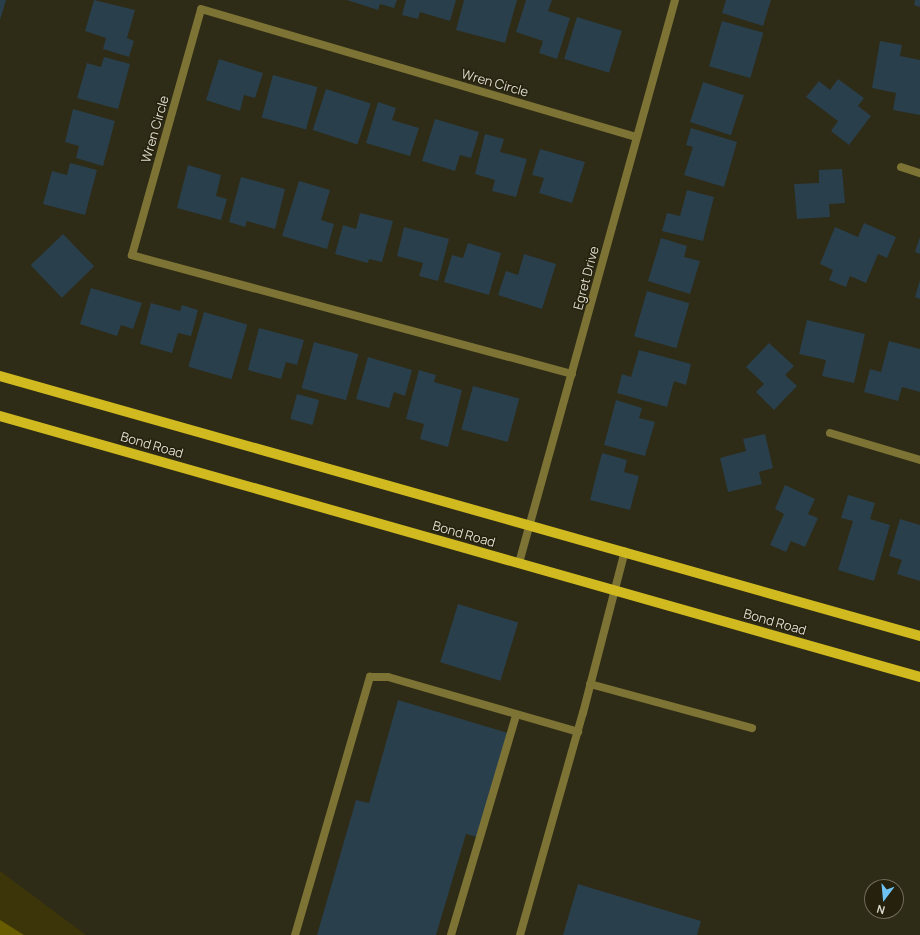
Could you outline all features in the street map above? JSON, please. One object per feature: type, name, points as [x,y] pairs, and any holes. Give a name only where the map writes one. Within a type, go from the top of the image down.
[{"type":"main road","name":"Bond Road","points":[[0,376],[920,636]]},
{"type":"main road","name":"Bond Road","points":[[0,416],[920,677]]},
{"type":"street","name":"Egret Drive","points":[[519,563],[528,524],[572,374],[675,0]]},
{"type":"street","name":"Wren Circle","points":[[572,374],[132,255],[136,239],[201,9],[637,137]]},
{"type":"street","points":[[901,167],[920,173]]},
{"type":"street","points":[[830,433],[920,460]]},
{"type":"street","points":[[520,935],[578,732],[625,552]]},
{"type":"street","points":[[295,935],[370,677],[388,677],[578,732]]},
{"type":"street","points":[[590,684],[752,728]]},
{"type":"street","points":[[451,935],[516,715]]},
{"type":"shaded area","points":[[0,871],[86,935],[0,935]]},
{"type":"shaded area","points":[[0,920],[24,935],[0,935]]},
{"type":"building","points":[[0,0],[6,0],[0,20]]},
{"type":"building","points":[[94,0],[135,10],[127,38],[134,41],[129,57],[103,49],[106,38],[85,31]]},
{"type":"building","points":[[347,0],[397,0],[394,8],[380,4],[378,10]]},
{"type":"building","points":[[406,0],[456,0],[450,21],[420,12],[418,19],[402,15]]},
{"type":"building","points":[[464,0],[517,0],[505,43],[456,30]]},
{"type":"building","points":[[526,0],[552,0],[548,11],[570,18],[557,59],[539,53],[543,41],[516,32]]},
{"type":"building","points":[[726,0],[771,0],[763,26],[722,13]]},
{"type":"building","points":[[915,0],[920,0],[920,7],[914,5]]},
{"type":"building","points":[[577,17],[622,31],[609,73],[564,59]]},
{"type":"building","points":[[722,21],[763,33],[750,78],[709,66]]},
{"type":"building","points":[[880,41],[902,45],[900,56],[920,60],[920,115],[893,110],[896,93],[872,88]]},
{"type":"building","points":[[104,57],[130,64],[118,109],[77,98],[87,63],[101,67]]},
{"type":"building","points":[[219,59],[263,73],[255,98],[244,95],[240,111],[206,100]]},
{"type":"building","points":[[273,75],[317,87],[306,129],[262,118]]},
{"type":"building","points":[[838,79],[864,98],[858,106],[871,116],[849,145],[831,131],[838,121],[806,97],[819,81],[830,90]]},
{"type":"building","points":[[703,82],[744,95],[731,135],[690,122]]},
{"type":"building","points":[[326,89],[371,104],[357,144],[313,130]]},
{"type":"building","points":[[378,102],[396,108],[392,120],[419,128],[410,156],[366,143]]},
{"type":"building","points":[[73,109],[115,121],[103,166],[76,158],[79,146],[65,142]]},
{"type":"building","points":[[435,119],[479,132],[471,158],[460,155],[455,171],[422,161]]},
{"type":"building","points":[[691,128],[737,142],[724,187],[684,175],[693,147],[686,145]]},
{"type":"building","points":[[485,134],[504,139],[500,152],[527,159],[516,197],[492,191],[495,180],[475,174]]},
{"type":"building","points":[[540,149],[585,162],[572,203],[539,193],[544,178],[532,175]]},
{"type":"building","points":[[70,163],[97,170],[85,215],[43,204],[52,171],[67,175]]},
{"type":"building","points":[[188,165],[221,175],[216,196],[227,199],[221,220],[177,208]]},
{"type":"building","points":[[842,169],[845,203],[829,204],[830,217],[797,219],[794,184],[819,183],[819,170]]},
{"type":"building","points":[[241,177],[285,189],[275,229],[247,221],[245,227],[229,222]]},
{"type":"building","points":[[299,181],[330,190],[321,220],[334,224],[327,249],[282,236]]},
{"type":"building","points":[[687,190],[714,197],[703,241],[662,231],[667,213],[680,216]]},
{"type":"building","points":[[360,213],[393,221],[382,262],[369,259],[368,263],[335,254],[343,225],[356,229]]},
{"type":"building","points":[[864,223],[896,237],[887,258],[878,254],[866,283],[850,276],[846,287],[829,280],[833,270],[820,264],[835,227],[858,237]]},
{"type":"building","points":[[404,227],[449,239],[438,281],[419,276],[423,263],[397,256]]},
{"type":"building","points":[[63,234],[94,266],[62,298],[31,265]]},
{"type":"building","points":[[920,237],[920,254],[915,252]]},
{"type":"building","points":[[661,238],[687,246],[684,257],[700,261],[690,294],[648,281]]},
{"type":"building","points":[[468,243],[501,253],[489,295],[444,282],[452,255],[463,258]]},
{"type":"building","points":[[524,254],[556,264],[542,309],[498,295],[506,271],[518,275]]},
{"type":"building","points":[[920,280],[920,299],[915,297]]},
{"type":"building","points":[[91,288],[142,303],[133,329],[121,325],[117,336],[80,324]]},
{"type":"building","points":[[647,291],[689,303],[676,348],[634,336]]},
{"type":"building","points":[[151,303],[180,311],[182,305],[198,310],[191,336],[178,333],[172,353],[140,344]]},
{"type":"building","points":[[204,312],[247,324],[232,379],[188,367]]},
{"type":"building","points":[[807,320],[865,334],[854,383],[822,376],[826,360],[799,354]]},
{"type":"building","points":[[259,328],[304,340],[297,365],[286,362],[281,379],[248,370]]},
{"type":"building","points":[[889,341],[920,349],[920,392],[902,387],[898,401],[864,392],[870,369],[881,372]]},
{"type":"building","points":[[314,342],[358,354],[346,400],[302,388]]},
{"type":"building","points":[[769,343],[794,366],[785,375],[797,386],[774,410],[756,392],[764,384],[746,367]]},
{"type":"building","points":[[639,350],[691,364],[686,385],[674,381],[667,407],[617,393],[622,374],[631,377]]},
{"type":"building","points":[[368,357],[412,370],[405,396],[394,392],[389,408],[356,399]]},
{"type":"building","points":[[419,370],[436,375],[434,382],[462,390],[448,447],[420,439],[424,424],[406,419]]},
{"type":"building","points":[[473,386],[519,398],[508,442],[461,429]]},
{"type":"building","points":[[297,394],[319,400],[312,425],[290,419]]},
{"type":"building","points":[[616,400],[642,408],[639,418],[655,422],[645,456],[604,445]]},
{"type":"building","points":[[765,434],[773,468],[759,472],[762,484],[728,492],[720,458],[746,451],[743,439]]},
{"type":"building","points":[[602,453],[627,460],[624,472],[639,476],[630,510],[590,500]]},
{"type":"building","points":[[785,485],[815,499],[808,514],[818,518],[805,547],[791,541],[786,552],[770,545],[784,514],[775,509]]},
{"type":"building","points":[[848,495],[875,503],[870,519],[890,525],[874,581],[838,570],[853,521],[841,518]]},
{"type":"building","points":[[900,519],[920,525],[920,581],[897,574],[902,560],[889,556]]},
{"type":"building","points":[[458,604],[518,622],[500,681],[440,662]]},
{"type":"building","points":[[398,700],[508,733],[477,837],[466,834],[436,935],[317,935],[356,800],[369,803]]},
{"type":"building","points":[[578,884],[701,921],[697,935],[563,935]]}]
